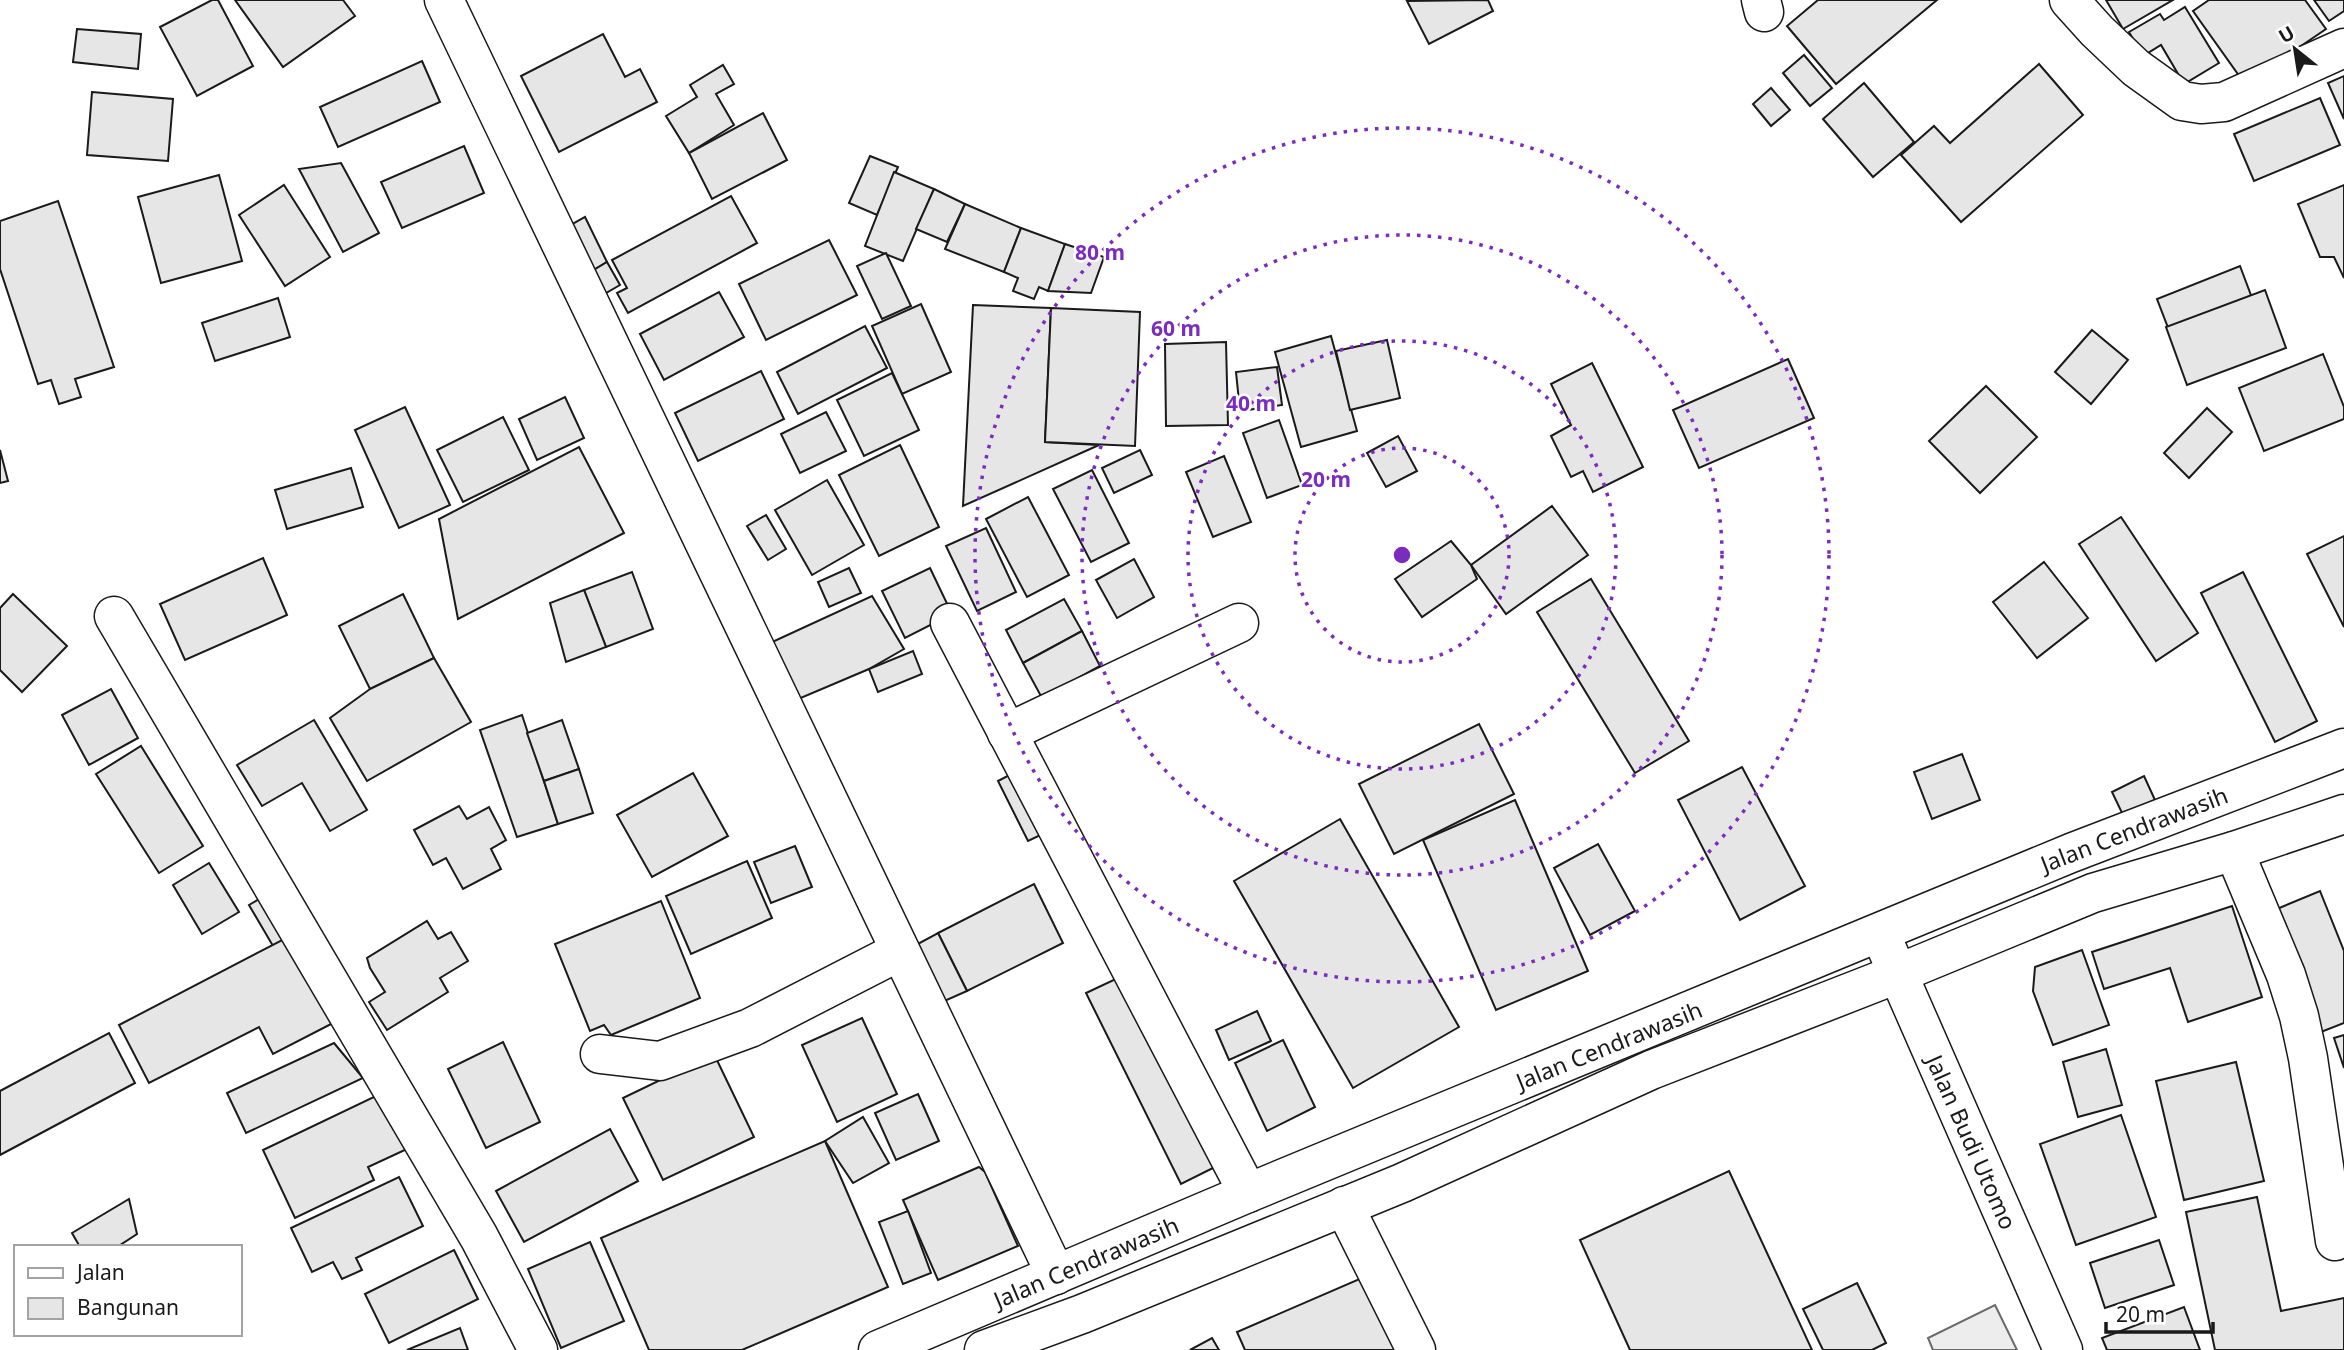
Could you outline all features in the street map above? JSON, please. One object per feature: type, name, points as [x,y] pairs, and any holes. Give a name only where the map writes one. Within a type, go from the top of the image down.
[{"type":"street","points":[[444,0],[1056,1275]]},
{"type":"street","points":[[2070,0],[2097,31],[2136,68],[2182,101],[2224,103],[2344,48]]},
{"type":"street","points":[[114,616],[479,1237],[538,1350]]},
{"type":"street","points":[[950,623],[1248,1194]]},
{"type":"street","points":[[1007,733],[1238,623]]},
{"type":"street","name":"Jalan Cendrawasih","points":[[878,1350],[2071,853],[2344,748]]},
{"type":"street","name":"Jalan Cendrawasih","points":[[985,1350],[1106,1304],[1402,1183],[1650,1070],[1898,974],[2093,893],[2234,851],[2344,814]]},
{"type":"street","points":[[2234,851],[2286,975],[2298,1016],[2308,1058],[2335,1241]]},
{"type":"street","name":"Jalan Budi Utomo","points":[[1880,933],[2063,1350]]},
{"type":"street","points":[[600,1054],[660,1061],[750,1028],[900,951]]},
{"type":"street","points":[[1344,1206],[1416,1350]]},
{"type":"shaded area","points":[[1995,1305],[2017,1350],[1933,1350],[1928,1338]]},
{"type":"building","points":[[212,0],[218,0],[253,66],[197,96],[160,27]]},
{"type":"building","points":[[235,0],[343,0],[355,16],[283,67]]},
{"type":"building","points":[[1488,0],[1493,11],[1429,44],[1407,1]]},
{"type":"building","points":[[1818,0],[1937,0],[1836,84],[1787,26]]},
{"type":"building","points":[[2106,0],[2173,0],[2123,29]]},
{"type":"building","points":[[2209,0],[2305,0],[2326,29],[2245,84],[2193,11]]},
{"type":"building","points":[[2314,0],[2344,0],[2344,11],[2329,21]]},
{"type":"building","points":[[2185,7],[2219,63],[2184,84],[2161,45],[2143,56],[2129,32],[2160,14],[2164,20]]},
{"type":"building","points":[[77,29],[141,34],[138,69],[73,62]]},
{"type":"building","points":[[603,34],[625,77],[640,69],[657,102],[559,152],[521,76]]},
{"type":"building","points":[[1804,55],[1832,88],[1810,106],[1783,73]]},
{"type":"building","points":[[422,61],[440,102],[338,147],[320,107]]},
{"type":"building","points":[[2039,64],[2083,115],[1961,222],[1901,155],[1934,126],[1950,143]]},
{"type":"building","points":[[723,65],[734,84],[716,94],[734,125],[689,153],[666,116],[697,97],[690,85]]},
{"type":"building","points":[[2344,76],[2344,119],[2328,83]]},
{"type":"building","points":[[1864,83],[1914,142],[1873,177],[1823,119]]},
{"type":"building","points":[[1771,88],[1790,110],[1771,126],[1753,104]]},
{"type":"building","points":[[92,92],[173,99],[168,161],[87,155]]},
{"type":"building","points":[[2320,98],[2340,145],[2254,181],[2234,134]]},
{"type":"building","points":[[763,113],[787,160],[712,199],[689,153]]},
{"type":"building","points":[[464,146],[484,193],[402,228],[381,182]]},
{"type":"building","points":[[870,156],[898,167],[877,215],[849,203]]},
{"type":"building","points":[[341,163],[379,233],[343,252],[299,169]]},
{"type":"building","points":[[894,172],[934,189],[903,261],[865,246]]},
{"type":"building","points":[[219,175],[242,261],[161,283],[138,197]]},
{"type":"building","points":[[284,185],[330,257],[285,286],[239,215]]},
{"type":"building","points":[[2344,185],[2344,278],[2334,257],[2320,257],[2298,204]]},
{"type":"building","points":[[934,189],[965,204],[947,242],[916,229]]},
{"type":"building","points":[[731,196],[757,243],[628,313],[617,293],[627,288],[612,260]]},
{"type":"building","points":[[58,201],[114,367],[75,379],[81,397],[59,404],[51,380],[38,384],[0,269],[0,221]]},
{"type":"building","points":[[965,204],[1021,228],[1004,272],[945,249]]},
{"type":"building","points":[[585,217],[607,262],[587,274],[562,230]]},
{"type":"building","points":[[1021,228],[1065,244],[1048,291],[1039,287],[1034,299],[1013,291],[1018,278],[1004,272]]},
{"type":"building","points":[[829,240],[857,295],[766,340],[739,284]]},
{"type":"building","points":[[1065,244],[1104,257],[1091,293],[1048,291]]},
{"type":"building","points":[[886,253],[911,306],[882,319],[857,266]]},
{"type":"building","points":[[607,262],[620,285],[599,297],[587,274]]},
{"type":"building","points":[[2240,266],[2255,306],[2172,338],[2157,299]]},
{"type":"building","points":[[2265,290],[2286,348],[2187,385],[2166,327]]},
{"type":"building","points":[[719,292],[744,337],[664,380],[640,334]]},
{"type":"building","points":[[278,298],[290,337],[215,361],[202,323]]},
{"type":"building","points":[[921,304],[951,372],[902,394],[872,326]]},
{"type":"building","points":[[973,305],[1051,308],[1045,442],[1099,445],[963,506]]},
{"type":"building","points":[[1051,308],[1140,312],[1135,446],[1045,442]]},
{"type":"building","points":[[865,326],[887,368],[798,414],[777,372]]},
{"type":"building","points":[[2092,330],[2128,360],[2091,404],[2055,372]]},
{"type":"building","points":[[1331,336],[1357,431],[1301,447],[1275,352]]},
{"type":"building","points":[[1387,340],[1400,398],[1350,410],[1336,351]]},
{"type":"building","points":[[1226,342],[1228,425],[1166,426],[1165,344]]},
{"type":"building","points":[[2323,354],[2344,407],[2344,419],[2264,451],[2239,388]]},
{"type":"building","points":[[1788,359],[1814,418],[1699,468],[1673,410]]},
{"type":"building","points":[[1592,363],[1643,467],[1593,492],[1583,471],[1571,477],[1551,436],[1571,425],[1551,384]]},
{"type":"building","points":[[1277,367],[1282,405],[1240,411],[1236,372]]},
{"type":"building","points":[[761,371],[784,419],[698,461],[675,413]]},
{"type":"building","points":[[892,373],[919,430],[864,456],[837,400]]},
{"type":"building","points":[[1986,386],[2037,437],[1980,493],[1929,441]]},
{"type":"building","points":[[565,397],[584,438],[537,460],[519,419]]},
{"type":"building","points":[[405,407],[450,505],[399,528],[355,430]]},
{"type":"building","points":[[2207,408],[2232,432],[2189,478],[2164,453]]},
{"type":"building","points":[[826,412],[846,451],[800,473],[781,434]]},
{"type":"building","points":[[503,417],[529,470],[463,502],[437,450]]},
{"type":"building","points":[[1279,420],[1302,485],[1267,498],[1243,433]]},
{"type":"building","points":[[1398,436],[1417,471],[1386,487],[1367,453]]},
{"type":"building","points":[[900,445],[939,527],[879,556],[839,475]]},
{"type":"building","points":[[579,447],[624,533],[458,619],[439,519]]},
{"type":"building","points":[[0,450],[8,481],[0,483]]},
{"type":"building","points":[[1140,450],[1152,475],[1114,493],[1102,468]]},
{"type":"building","points":[[1224,456],[1251,522],[1213,537],[1186,472]]},
{"type":"building","points":[[351,468],[363,507],[287,529],[275,490]]},
{"type":"building","points":[[1092,470],[1129,543],[1091,562],[1053,489]]},
{"type":"building","points":[[827,480],[864,545],[812,575],[775,510]]},
{"type":"building","points":[[1028,497],[1069,575],[1027,597],[986,519]]},
{"type":"building","points":[[1552,506],[1588,555],[1506,614],[1471,565]]},
{"type":"building","points":[[766,515],[786,549],[768,560],[747,526]]},
{"type":"building","points":[[2121,517],[2198,633],[2156,661],[2079,544]]},
{"type":"building","points":[[986,528],[1016,592],[977,611],[946,546]]},
{"type":"building","points":[[2344,536],[2344,627],[2307,554]]},
{"type":"building","points":[[1451,541],[1471,565],[1477,579],[1422,617],[1395,579]]},
{"type":"building","points":[[263,558],[287,615],[185,660],[160,604]]},
{"type":"building","points":[[1134,559],[1154,597],[1117,618],[1096,580]]},
{"type":"building","points":[[2044,562],[2088,618],[2037,658],[1993,602]]},
{"type":"building","points":[[849,568],[861,593],[829,607],[818,582]]},
{"type":"building","points":[[930,568],[952,614],[905,638],[882,591]]},
{"type":"building","points":[[632,572],[653,629],[606,647],[584,590]]},
{"type":"building","points":[[2243,572],[2317,721],[2275,742],[2201,593]]},
{"type":"building","points":[[1591,579],[1689,741],[1635,773],[1537,612]]},
{"type":"building","points":[[584,590],[606,647],[566,662],[550,603]]},
{"type":"building","points":[[13,594],[67,646],[22,692],[0,670],[0,608]]},
{"type":"building","points":[[403,594],[434,658],[370,689],[339,626]]},
{"type":"building","points":[[872,596],[904,649],[869,669],[796,700],[770,643]]},
{"type":"building","points":[[1064,599],[1082,631],[1023,663],[1006,630]]},
{"type":"building","points":[[1082,631],[1100,666],[1042,698],[1023,663]]},
{"type":"building","points":[[913,651],[922,674],[878,692],[869,669]]},
{"type":"building","points":[[434,658],[471,722],[367,781],[330,718],[370,689]]},
{"type":"building","points":[[111,689],[138,738],[89,765],[62,715]]},
{"type":"building","points":[[522,715],[558,824],[517,837],[480,730]]},
{"type":"building","points":[[314,720],[367,810],[330,831],[302,783],[262,806],[237,765]]},
{"type":"building","points":[[562,720],[579,769],[544,781],[527,733]]},
{"type":"building","points":[[1479,724],[1514,794],[1394,854],[1359,784]]},
{"type":"building","points":[[141,746],[203,846],[159,873],[96,774]]},
{"type":"building","points":[[1962,754],[1980,800],[1932,819],[1914,772]]},
{"type":"building","points":[[1742,767],[1805,886],[1740,920],[1678,800]]},
{"type":"building","points":[[579,769],[593,813],[558,824],[544,781]]},
{"type":"building","points":[[1017,771],[1047,832],[1028,841],[998,781]]},
{"type":"building","points":[[693,773],[728,836],[652,877],[617,815]]},
{"type":"building","points":[[2144,776],[2155,800],[2123,815],[2112,792]]},
{"type":"building","points":[[1515,800],[1588,971],[1496,1010],[1423,840]]},
{"type":"building","points":[[459,806],[467,819],[489,807],[506,840],[491,849],[501,869],[463,889],[446,858],[433,865],[414,830]]},
{"type":"building","points":[[1340,819],[1459,1027],[1353,1088],[1234,881]]},
{"type":"building","points":[[1598,844],[1635,911],[1590,935],[1554,868]]},
{"type":"building","points":[[795,846],[812,887],[771,903],[754,862]]},
{"type":"building","points":[[747,861],[772,918],[691,954],[666,896]]},
{"type":"building","points":[[209,863],[239,912],[202,934],[173,885]]},
{"type":"building","points":[[1034,884],[1063,943],[967,991],[938,933]]},
{"type":"building","points":[[2320,891],[2344,951],[2344,1023],[2321,1032],[2272,911]]},
{"type":"building","points":[[266,895],[290,936],[273,946],[249,905]]},
{"type":"building","points":[[661,901],[700,998],[611,1035],[604,1025],[590,1031],[555,944]]},
{"type":"building","points":[[2232,906],[2262,997],[2188,1022],[2170,968],[2104,989],[2092,952]]},
{"type":"building","points":[[427,921],[438,939],[451,932],[468,961],[440,978],[448,992],[387,1030],[369,1002],[385,992],[367,958]]},
{"type":"building","points":[[938,933],[967,991],[940,1003],[914,946]]},
{"type":"building","points":[[290,936],[335,1022],[273,1054],[259,1027],[149,1083],[119,1025]]},
{"type":"building","points":[[2082,950],[2109,1025],[2053,1045],[2033,991],[2035,967]]},
{"type":"building","points":[[1122,976],[1217,1166],[1181,1184],[1086,993]]},
{"type":"building","points":[[1257,1011],[1271,1041],[1229,1060],[1216,1030]]},
{"type":"building","points":[[862,1018],[897,1094],[837,1122],[802,1045]]},
{"type":"building","points":[[109,1033],[135,1083],[0,1155],[0,1091]]},
{"type":"building","points":[[2344,1035],[2344,1068],[2334,1038]]},
{"type":"building","points":[[1283,1040],[1315,1107],[1267,1131],[1235,1063]]},
{"type":"building","points":[[503,1042],[540,1122],[486,1148],[448,1069]]},
{"type":"building","points":[[334,1043],[363,1078],[246,1133],[227,1093]]},
{"type":"building","points":[[2106,1049],[2122,1105],[2078,1117],[2063,1062]]},
{"type":"building","points":[[714,1054],[754,1137],[663,1180],[623,1098]]},
{"type":"building","points":[[2236,1062],[2264,1181],[2184,1200],[2156,1081]]},
{"type":"building","points":[[380,1094],[407,1149],[368,1167],[374,1180],[295,1218],[263,1150]]},
{"type":"building","points":[[918,1094],[939,1141],[896,1160],[875,1113]]},
{"type":"building","points":[[2121,1115],[2156,1217],[2076,1245],[2040,1144]]},
{"type":"building","points":[[863,1117],[889,1163],[853,1183],[825,1141]]},
{"type":"building","points":[[610,1129],[638,1181],[524,1242],[496,1191]]},
{"type":"building","points":[[825,1141],[888,1287],[742,1350],[649,1350],[601,1238]]},
{"type":"building","points":[[979,1167],[985,1172],[1018,1246],[938,1280],[903,1200]]},
{"type":"building","points":[[1729,1171],[1812,1350],[1630,1350],[1580,1240]]},
{"type":"building","points":[[399,1177],[423,1226],[356,1258],[362,1270],[342,1279],[333,1262],[312,1272],[291,1228]]},
{"type":"building","points":[[2257,1197],[2281,1311],[2344,1298],[2344,1350],[2215,1350],[2186,1212]]},
{"type":"building","points":[[129,1199],[137,1234],[120,1245],[79,1245],[72,1233]]},
{"type":"building","points":[[908,1211],[931,1273],[903,1284],[879,1222]]},
{"type":"building","points":[[2159,1240],[2174,1285],[2105,1308],[2090,1263]]},
{"type":"building","points":[[590,1242],[624,1321],[561,1348],[528,1269]]},
{"type":"building","points":[[454,1250],[478,1299],[389,1343],[365,1294]]},
{"type":"building","points":[[1371,1274],[1403,1350],[1245,1350],[1237,1332]]},
{"type":"building","points":[[1857,1283],[1886,1343],[1872,1350],[1823,1350],[1803,1309]]},
{"type":"building","points":[[2184,1307],[2200,1350],[2107,1350],[2102,1338]]},
{"type":"building","points":[[460,1328],[468,1350],[407,1350]]},
{"type":"building","points":[[1212,1338],[1219,1350],[1190,1350]]}]
